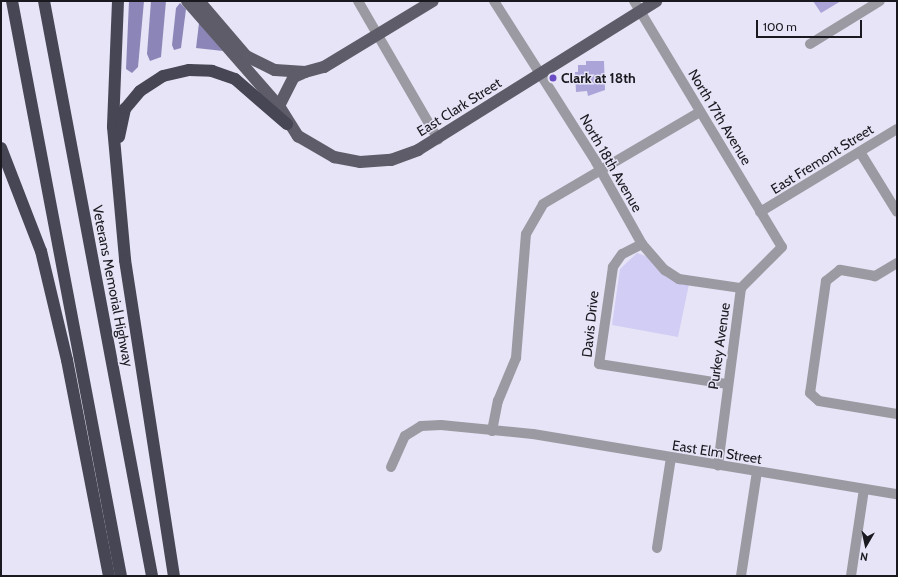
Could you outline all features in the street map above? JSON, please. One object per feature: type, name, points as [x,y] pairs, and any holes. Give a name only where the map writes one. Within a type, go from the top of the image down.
[{"type":"highway","name":"Veterans Memorial Highway","points":[[44,1],[152,576]]},
{"type":"highway","points":[[118,1],[113,127],[125,260],[174,576]]},
{"type":"highway","points":[[13,7],[121,576]]},
{"type":"highway","points":[[116,154],[125,110],[150,82],[176,72],[212,71],[236,79],[287,124]]},
{"type":"highway","points":[[1,148],[41,250],[67,360],[109,576]]},
{"type":"main road","name":"East Clark Street","points":[[187,1],[279,106],[287,124],[314,148],[360,162],[391,160],[438,139],[540,73],[637,6],[656,1]]},
{"type":"main road","points":[[200,1],[246,56],[275,70],[305,72]]},
{"type":"main road","points":[[279,106],[294,77],[305,72],[324,67],[433,1]]},
{"type":"street","points":[[358,1],[376,36],[438,139]]},
{"type":"street","name":"North 18th Avenue","points":[[494,1],[602,172],[642,244],[665,270],[679,278],[741,288]]},
{"type":"street","points":[[810,44],[880,1]]},
{"type":"street","name":"North 17th Avenue","points":[[637,6],[782,247]]},
{"type":"street","points":[[492,431],[498,401],[516,358],[526,234],[543,204],[602,172],[700,112]]},
{"type":"street","name":"East Fremont Street","points":[[760,212],[897,129]]},
{"type":"street","points":[[860,152],[897,212]]},
{"type":"street","name":"Davis Drive","points":[[642,244],[622,254],[613,267],[599,364],[727,384]]},
{"type":"street","name":"Purkey Avenue","points":[[718,466],[727,384],[741,288],[782,247]]},
{"type":"street","points":[[897,263],[875,276],[840,270],[826,281],[810,393],[819,401],[897,414]]},
{"type":"street","name":"East Elm Street","points":[[391,466],[405,436],[421,426],[533,434],[718,466],[897,494]]},
{"type":"street","points":[[657,548],[671,458]]},
{"type":"street","points":[[741,576],[757,472]]},
{"type":"street","points":[[852,576],[864,489]]},
{"type":"shaded area","points":[[129,1],[144,1],[138,67],[132,73],[126,69]]},
{"type":"shaded area","points":[[151,1],[166,1],[161,57],[150,61],[147,54]]},
{"type":"shaded area","points":[[180,3],[186,9],[181,48],[174,50],[172,45],[176,8]]},
{"type":"shaded area","points":[[199,23],[223,51],[196,48]]},
{"type":"shaded area","points":[[637,253],[648,257],[662,273],[689,284],[678,337],[612,325],[620,269]]},
{"type":"building","points":[[813,1],[841,1],[821,13]]},
{"type":"building","points":[[586,61],[604,61],[605,90],[588,96],[587,91],[576,92],[575,72],[578,72],[578,65],[586,65]]},
{"type":"place","name":"Clark at 18th","points":[[553,78]]}]
